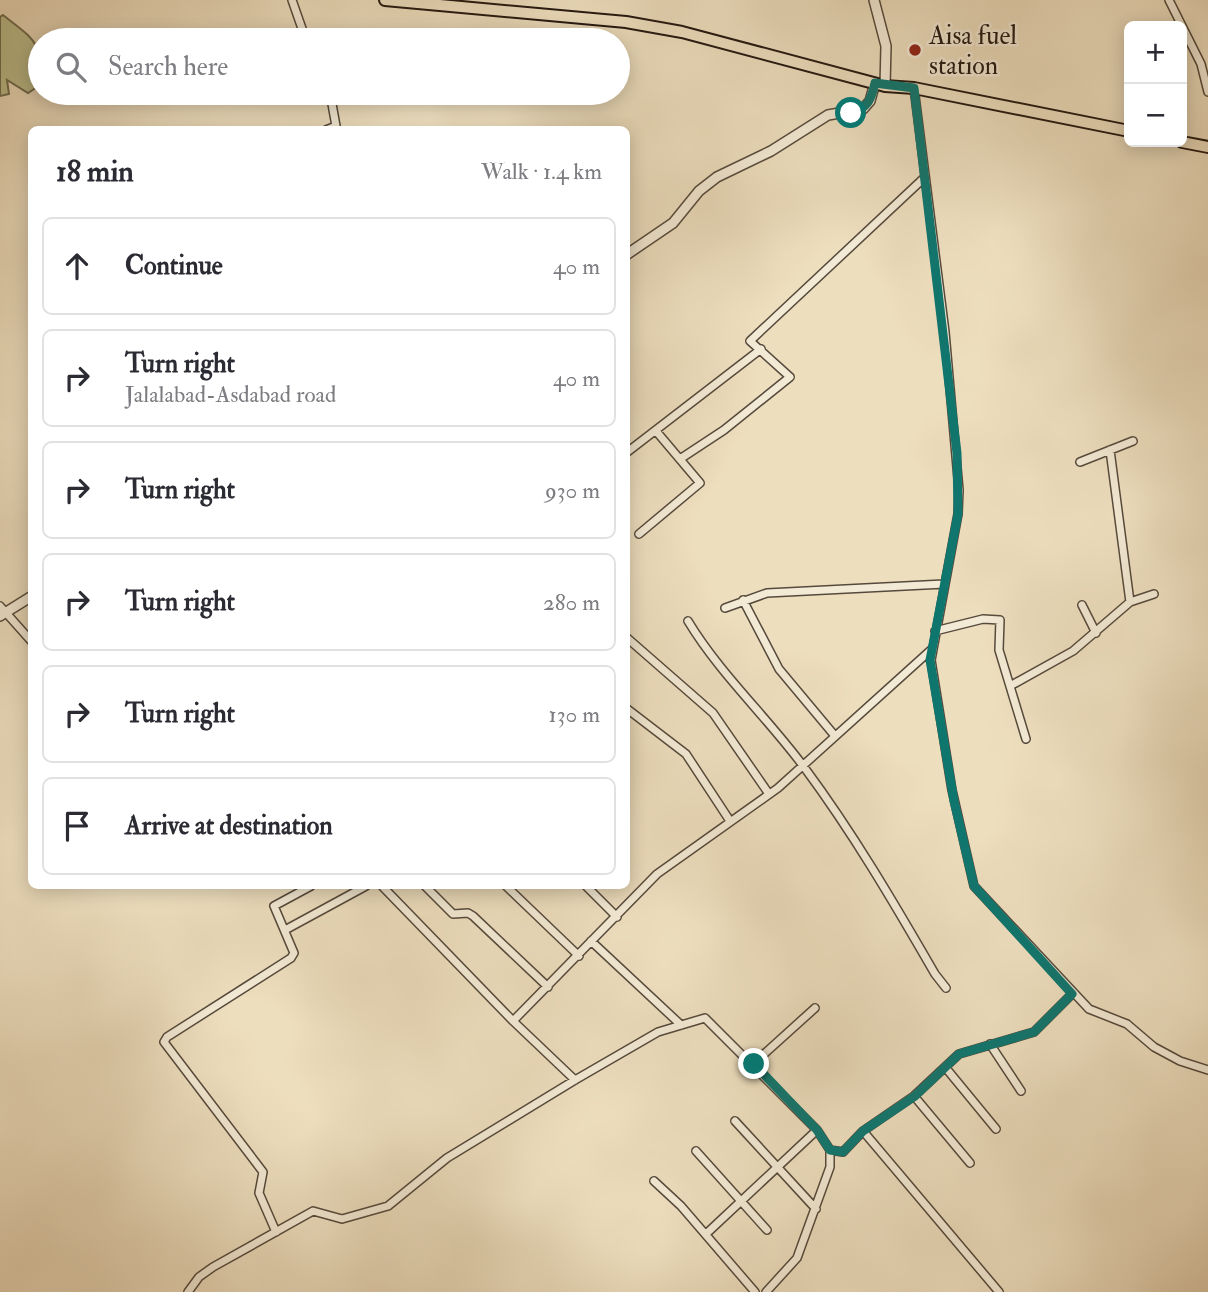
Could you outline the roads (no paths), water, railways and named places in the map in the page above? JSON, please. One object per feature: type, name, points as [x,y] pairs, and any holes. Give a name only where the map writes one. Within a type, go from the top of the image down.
[{"type":"main road","points":[[385,0],[626,22],[682,32],[880,84],[914,88],[1124,130]]},
{"type":"main road","points":[[1187,143],[1208,147]]},
{"type":"street","points":[[292,0],[302,28]]},
{"type":"street","points":[[630,252],[673,223],[699,191],[717,177],[771,151],[828,115],[863,109],[880,84],[886,46],[874,0]]},
{"type":"street","points":[[1169,0],[1201,64],[1208,92]]},
{"type":"street","points":[[914,88],[945,332],[957,453],[958,514],[930,660],[952,790],[974,886],[1072,994],[1089,1009],[1127,1024],[1163,1052],[1208,1070]]},
{"type":"street","points":[[332,105],[336,126]]},
{"type":"street","points":[[680,459],[724,430],[790,377],[750,341],[924,178]]},
{"type":"street","points":[[630,450],[761,349]]},
{"type":"street","points":[[639,534],[700,483],[656,431]]},
{"type":"street","points":[[1080,462],[1133,441]]},
{"type":"street","points":[[1110,450],[1130,602]]},
{"type":"street","points":[[725,608],[767,593],[944,584]]},
{"type":"street","points":[[1010,686],[1073,652],[1130,602],[1154,594]]},
{"type":"street","points":[[28,598],[1,612],[28,638]]},
{"type":"street","points":[[743,600],[779,669],[835,736]]},
{"type":"street","points":[[1082,605],[1096,633]]},
{"type":"street","points":[[935,631],[983,619],[998,619],[999,650],[1026,739]]},
{"type":"street","points":[[688,621],[702,644],[803,766],[879,876],[934,974],[946,988]]},
{"type":"street","points":[[630,640],[713,713],[769,794]]},
{"type":"street","points":[[513,1021],[657,874],[769,794],[932,649]]},
{"type":"street","points":[[630,711],[686,754],[730,821]]},
{"type":"street","points":[[276,1232],[259,1193],[263,1172],[164,1042],[167,1037],[291,958],[294,953],[274,906],[305,889]]},
{"type":"street","points":[[285,930],[360,889]]},
{"type":"street","points":[[385,889],[513,1021],[575,1080]]},
{"type":"street","points":[[428,889],[453,914],[468,913],[473,916],[548,988]]},
{"type":"street","points":[[509,889],[579,956]]},
{"type":"street","points":[[589,889],[617,917]]},
{"type":"street","points":[[592,942],[681,1026]]},
{"type":"street","points":[[830,1150],[843,1152],[863,1131],[915,1096],[959,1054],[1034,1032],[1072,994]]},
{"type":"street","points":[[754,1064],[815,1008]]},
{"type":"street","points":[[191,1290],[213,1267],[313,1211],[342,1219],[388,1206],[447,1158],[575,1080],[658,1032],[705,1017],[817,1130],[830,1150],[830,1167],[797,1258],[766,1292]]},
{"type":"street","points":[[990,1044],[1021,1091]]},
{"type":"street","points":[[944,1067],[996,1129]]},
{"type":"street","points":[[915,1096],[970,1163]]},
{"type":"street","points":[[734,1121],[816,1209]]},
{"type":"street","points":[[706,1234],[817,1130]]},
{"type":"street","points":[[863,1131],[999,1292]]},
{"type":"street","points":[[696,1151],[767,1230]]},
{"type":"street","points":[[654,1181],[706,1234],[755,1292]]},
{"type":"place","name":"Aisa fuel station","points":[[915,50]]}]
